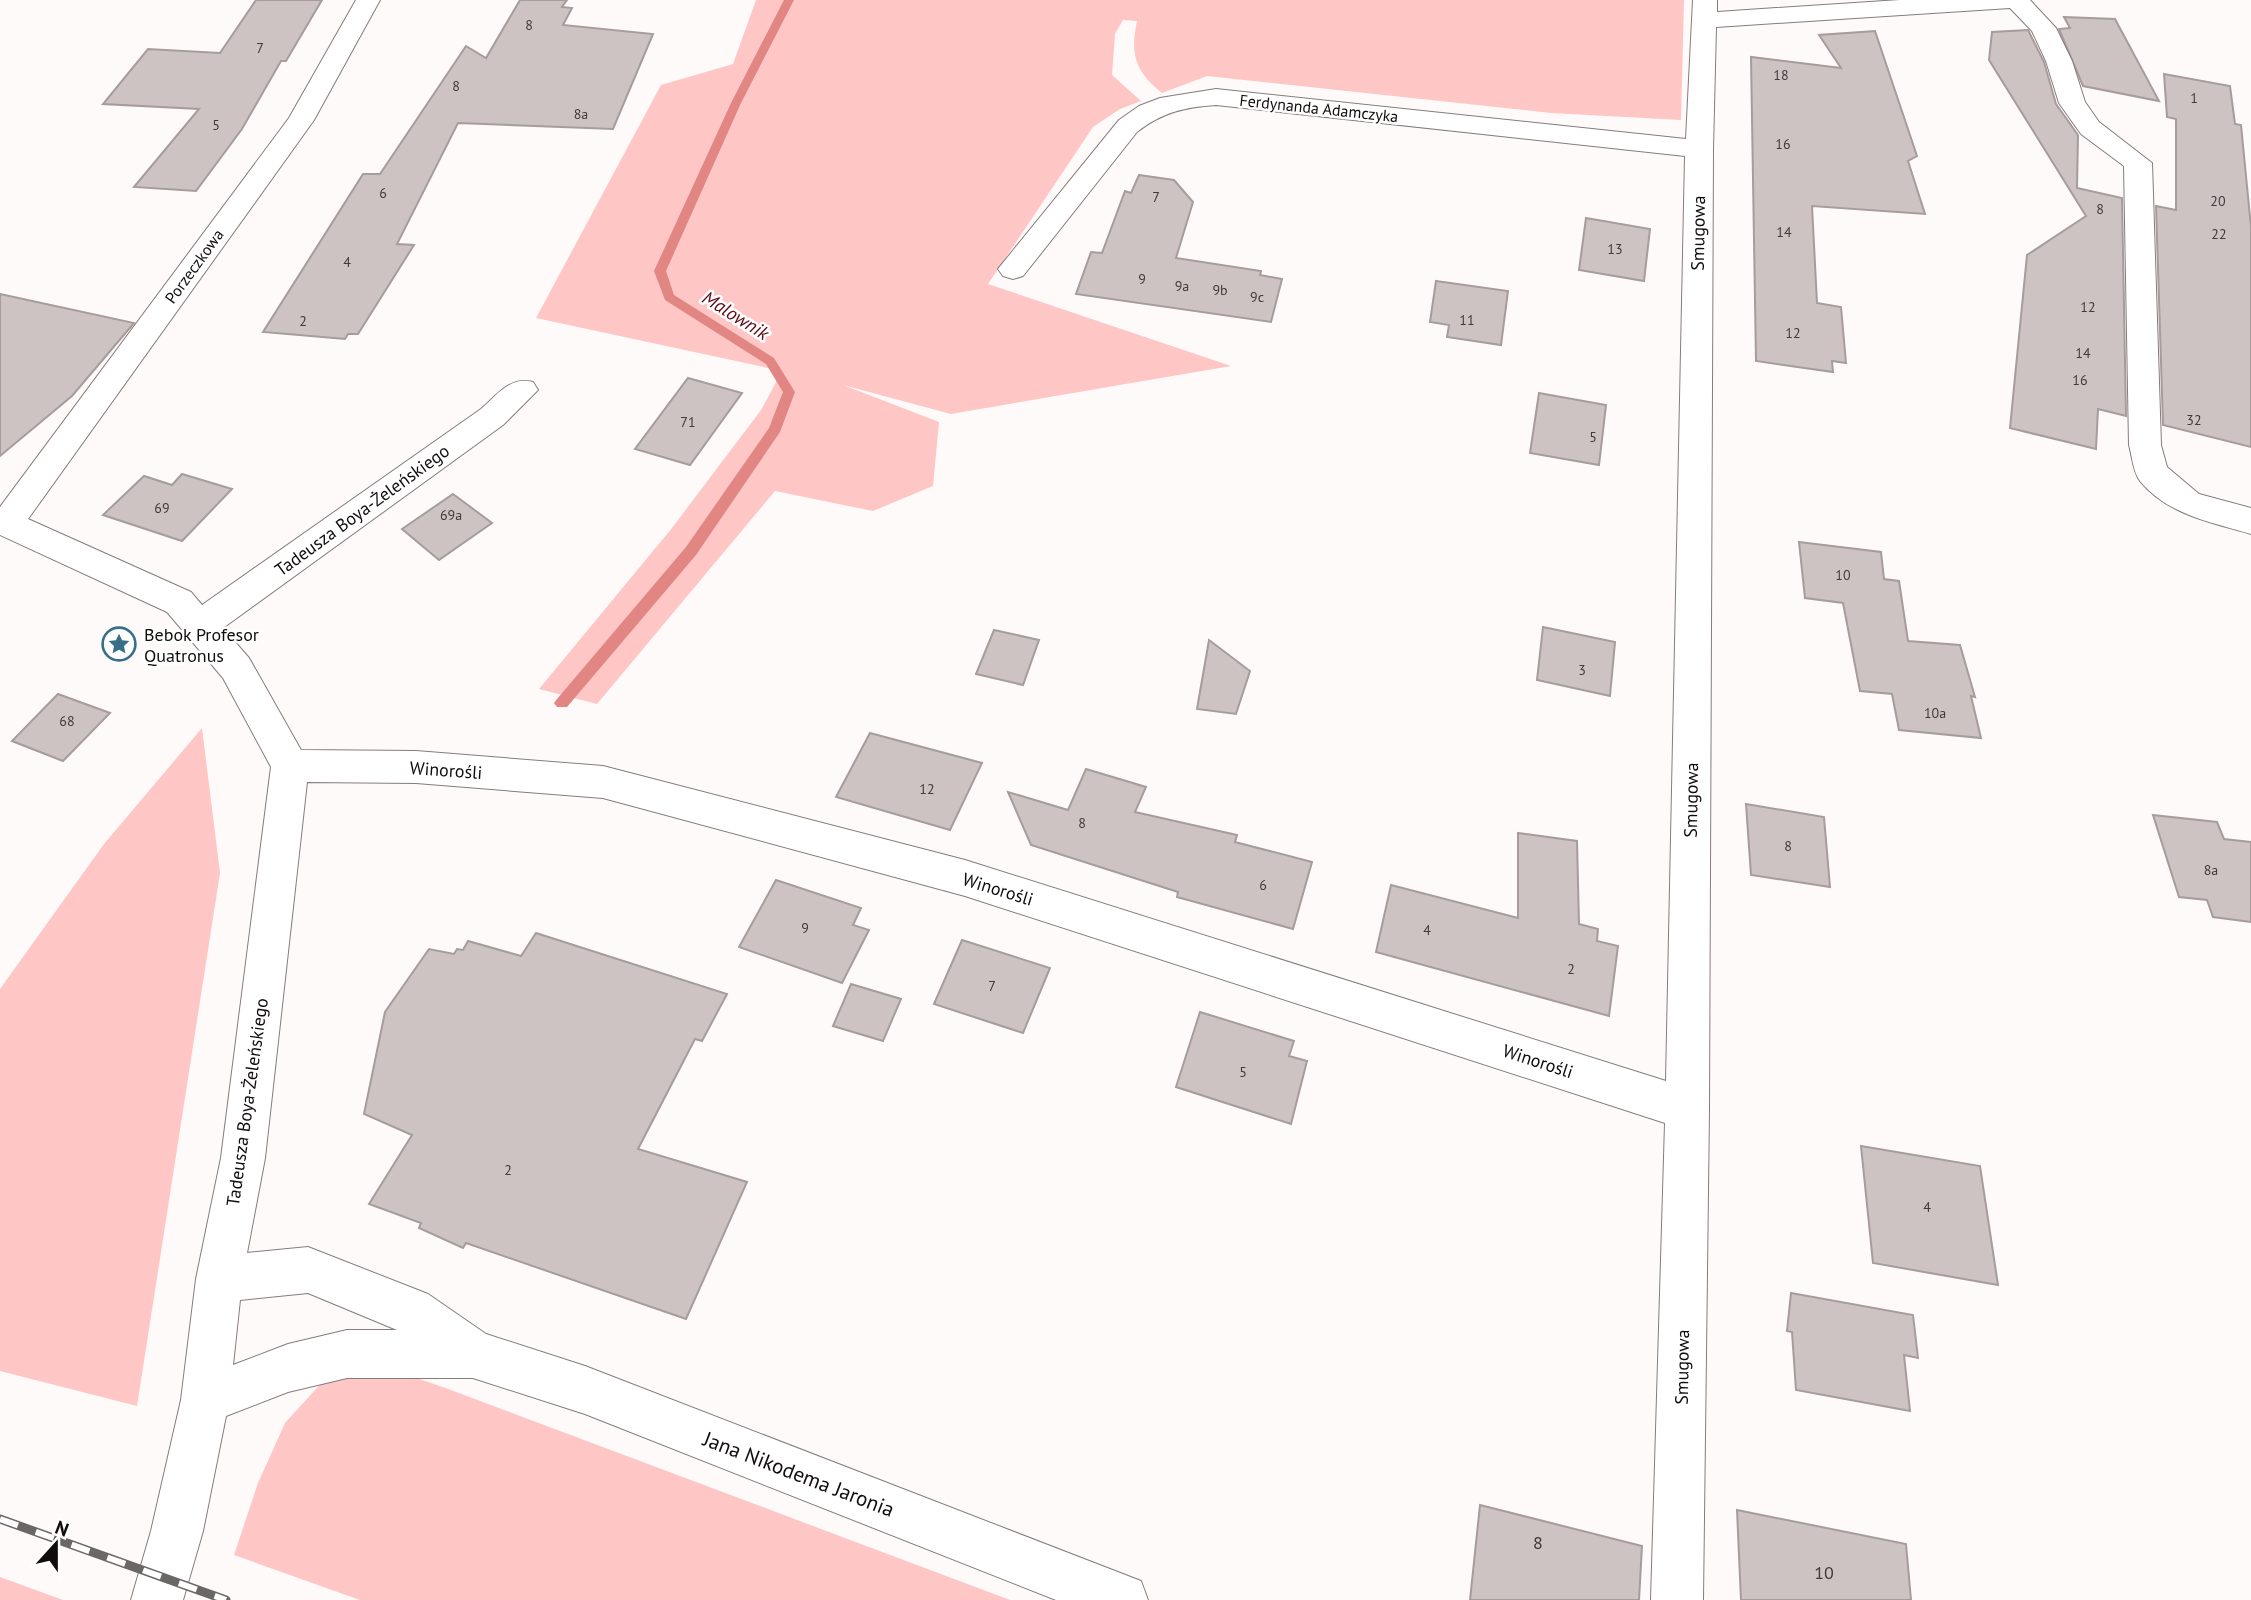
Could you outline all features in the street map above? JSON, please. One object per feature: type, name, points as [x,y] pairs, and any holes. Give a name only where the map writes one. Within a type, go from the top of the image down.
[{"type":"street","name":"Porzeczkowa","points":[[3,522],[302,120],[368,0]]},
{"type":"street","points":[[1705,10],[2016,0],[2043,28],[2059,61],[2072,103],[2090,128],[2138,163],[2145,445],[2152,473],[2188,503],[2251,521]]},
{"type":"street","name":"Smugowa","points":[[1677,1600],[1688,1109],[1699,149],[1705,10]]},
{"type":"street","name":"Ferdynanda Adamczyka","points":[[1013,270],[1128,126],[1142,113],[1183,99],[1216,97],[1699,149]]},
{"type":"street","name":"Tadeusza Boya-Żeleńskiego","points":[[199,626],[492,417],[522,390]]},
{"type":"street","points":[[3,522],[179,602],[236,668],[290,766]]},
{"type":"street","name":"Winorośli","points":[[290,766],[416,767],[603,782],[965,878],[1688,1109]]},
{"type":"street","name":"Tadeusza Boya-Żeleńskiego","points":[[157,1600],[177,1531],[205,1400],[219,1279],[243,1158],[290,766]]},
{"type":"street","name":"Jana Nikodema Jaronia","points":[[219,1279],[308,1270],[411,1311],[473,1354],[585,1390],[1122,1600]]},
{"type":"street","name":"Jana Nikodema Jaronia","points":[[205,1400],[288,1368],[346,1354],[473,1354]]},
{"type":"shaded area","points":[[756,0],[1684,0],[1681,120],[1551,113],[1207,76],[1162,93],[1140,70],[1134,44],[1137,21],[1123,20],[1115,34],[1112,75],[1141,101],[1120,109],[1093,127],[988,284],[1231,366],[951,414],[843,385],[939,422],[933,486],[873,511],[775,491],[597,704],[539,689],[672,528],[761,410],[782,371],[536,318],[661,85],[733,64]]},
{"type":"shaded area","points":[[202,728],[220,873],[137,1406],[0,1371],[0,989],[104,844]]},
{"type":"shaded area","points":[[385,1367],[1010,1600],[360,1600],[234,1555],[258,1483],[285,1423],[326,1378]]},
{"type":"shaded area","points":[[0,1577],[63,1600],[0,1600]]},
{"type":"building","points":[[256,0],[322,0],[286,61],[281,61],[242,129],[196,191],[134,187],[199,109],[103,104],[148,49],[220,53]]},
{"type":"building","points":[[520,0],[567,0],[562,7],[572,8],[563,25],[653,34],[613,129],[458,123],[397,244],[414,245],[358,334],[348,334],[345,339],[263,332],[363,174],[380,174],[466,46],[486,58]]},
{"type":"building","points":[[2064,17],[2115,19],[2159,101],[2083,86],[2059,29],[2070,28]]},
{"type":"building","points":[[2028,30],[2044,62],[2056,104],[2078,135],[2077,188],[2122,198],[2126,416],[2098,409],[2096,449],[2010,428],[2027,255],[2086,216],[1989,60],[1992,32]]},
{"type":"building","points":[[1875,31],[1917,156],[1908,161],[1925,214],[1812,206],[1817,303],[1841,307],[1846,363],[1832,361],[1833,372],[1756,361],[1751,57],[1841,68],[1819,35]]},
{"type":"building","points":[[2164,74],[2230,86],[2235,124],[2241,125],[2251,227],[2251,447],[2163,425],[2156,206],[2176,210],[2176,119],[2167,117]]},
{"type":"building","points":[[1139,175],[1174,180],[1193,202],[1176,258],[1261,271],[1260,275],[1282,279],[1271,322],[1076,294],[1091,252],[1102,253],[1125,191],[1131,193]]},
{"type":"building","points":[[1586,218],[1650,229],[1644,281],[1579,270]]},
{"type":"building","points":[[1436,281],[1508,291],[1501,345],[1447,337],[1449,325],[1430,322]]},
{"type":"building","points":[[0,294],[134,323],[72,396],[0,456]]},
{"type":"building","points":[[688,378],[742,393],[690,465],[635,449]]},
{"type":"building","points":[[1539,393],[1606,405],[1599,465],[1530,453]]},
{"type":"building","points":[[182,474],[232,489],[182,541],[103,515],[144,476],[172,485]]},
{"type":"building","points":[[453,494],[492,523],[439,560],[402,529]]},
{"type":"building","points":[[1799,542],[1881,552],[1884,579],[1899,581],[1908,641],[1960,645],[1975,697],[1971,696],[1981,738],[1899,730],[1892,694],[1860,691],[1843,603],[1805,598]]},
{"type":"building","points":[[1543,627],[1615,642],[1610,696],[1537,680]]},
{"type":"building","points":[[994,630],[1039,640],[1023,685],[976,674]]},
{"type":"building","points":[[1209,640],[1250,671],[1236,714],[1197,709]]},
{"type":"building","points":[[58,694],[110,713],[63,761],[12,741]]},
{"type":"building","points":[[870,733],[982,763],[950,830],[836,797]]},
{"type":"building","points":[[1086,769],[1146,787],[1135,812],[1237,835],[1235,842],[1312,862],[1293,929],[1177,897],[1178,892],[1031,845],[1008,792],[1068,810]]},
{"type":"building","points":[[1746,804],[1824,817],[1830,887],[1751,875]]},
{"type":"building","points":[[2153,815],[2217,822],[2224,839],[2251,842],[2251,922],[2213,917],[2207,900],[2179,897]]},
{"type":"building","points":[[1518,833],[1577,841],[1579,924],[1598,929],[1597,941],[1618,946],[1609,1016],[1376,952],[1391,885],[1518,918]]},
{"type":"building","points":[[776,880],[861,908],[853,925],[869,930],[842,983],[739,947]]},
{"type":"building","points":[[536,933],[727,994],[702,1041],[695,1039],[638,1149],[747,1182],[686,1319],[466,1243],[463,1248],[419,1228],[421,1223],[369,1204],[412,1135],[364,1114],[385,1012],[429,949],[454,954],[457,949],[463,950],[468,941],[521,956]]},
{"type":"building","points":[[962,940],[1050,968],[1023,1033],[934,1004]]},
{"type":"building","points":[[851,984],[901,999],[883,1041],[833,1026]]},
{"type":"building","points":[[1200,1012],[1294,1041],[1289,1056],[1307,1061],[1291,1124],[1176,1087]]},
{"type":"building","points":[[1861,1146],[1980,1166],[1998,1285],[1873,1263]]},
{"type":"building","points":[[1791,1293],[1913,1315],[1918,1358],[1904,1355],[1910,1411],[1796,1390],[1792,1332],[1787,1331]]},
{"type":"building","points":[[1480,1505],[1642,1546],[1639,1600],[1470,1600]]},
{"type":"building","points":[[1737,1510],[1906,1544],[1911,1600],[1741,1600]]},
{"type":"waterway","name":"Malownik","points":[[562,703],[691,551],[775,429],[789,392],[770,361],[669,297],[660,271],[736,103],[789,0]]},
{"type":"railway","points":[[0,1519],[226,1600]]},
{"type":"place","name":"Bebok Profesor Quatronus","points":[[119,644]]}]
